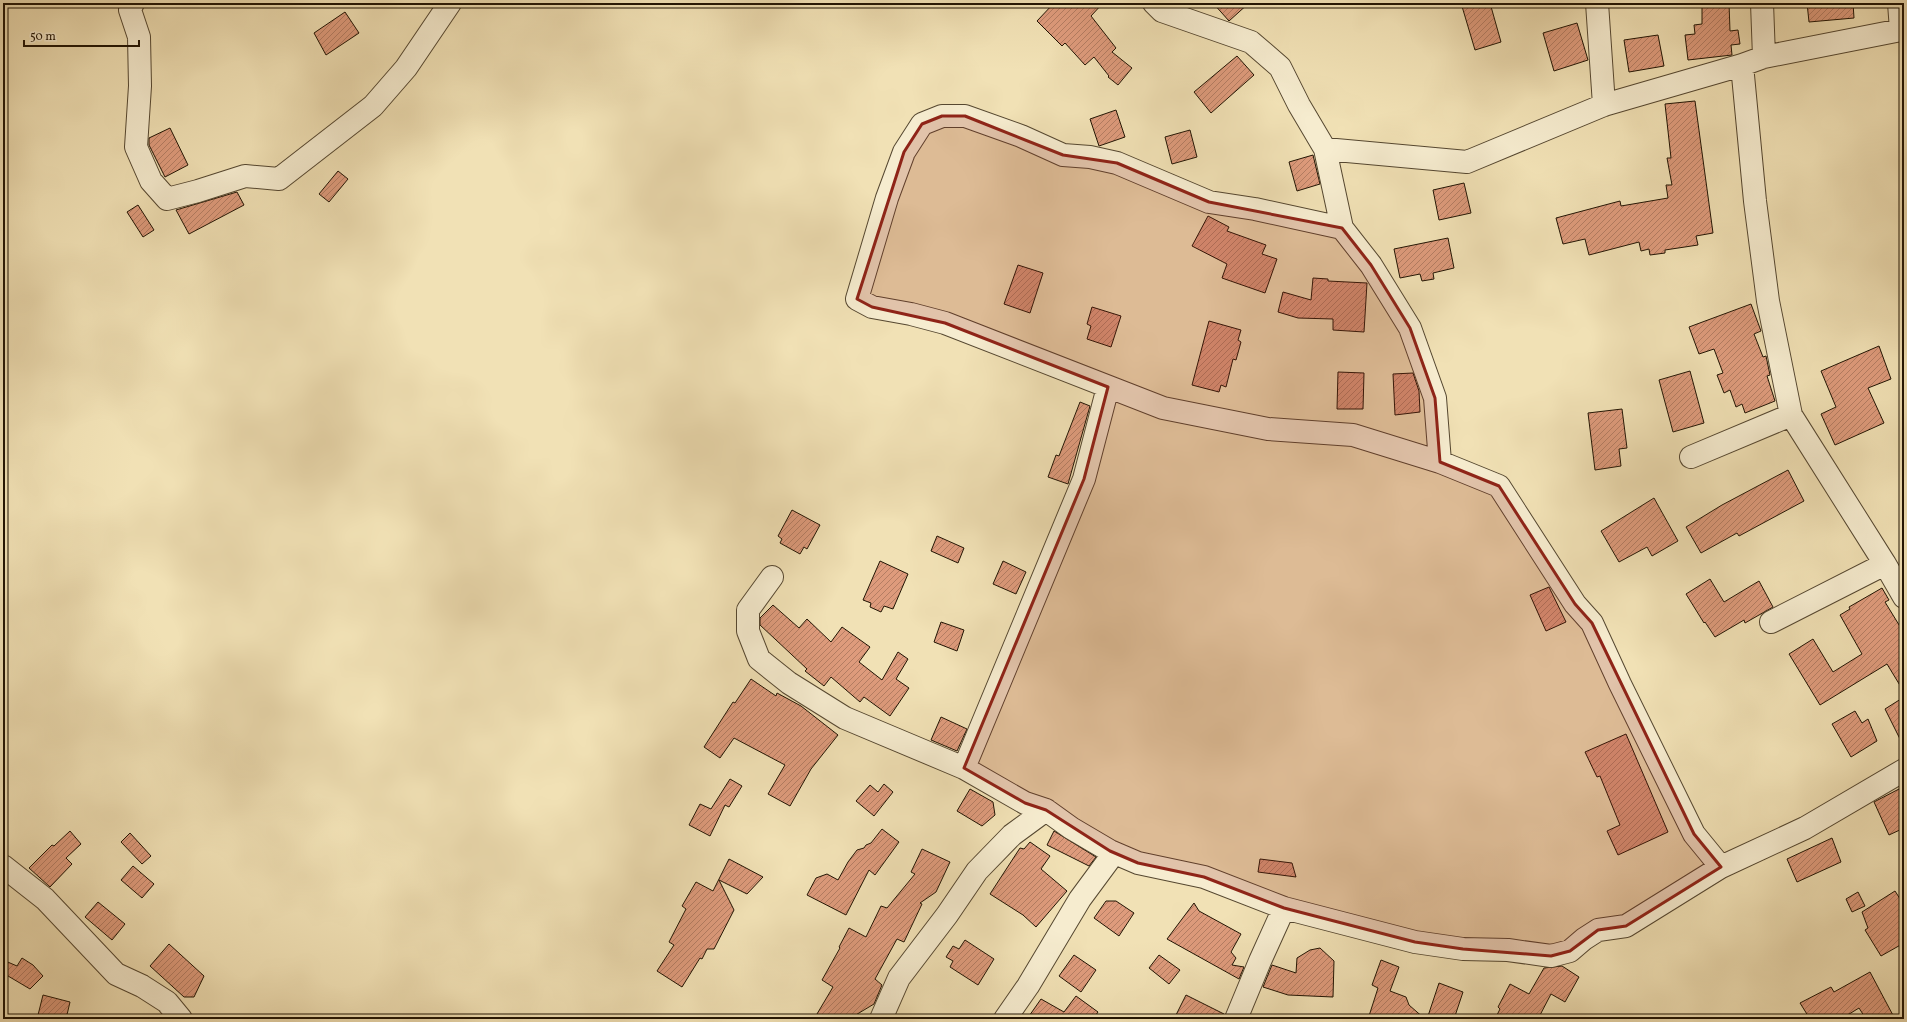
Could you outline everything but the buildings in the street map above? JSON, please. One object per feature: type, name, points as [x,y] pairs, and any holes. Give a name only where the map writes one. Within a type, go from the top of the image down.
[{"type":"street","points":[[133,3],[130,10],[139,37],[140,86],[136,147],[150,181],[167,199],[198,191],[244,176],[279,180],[373,106],[406,68],[450,3]]},
{"type":"street","points":[[1154,3],[1162,12],[1251,42],[1280,67],[1299,105],[1325,149],[1342,228],[1371,265],[1410,328],[1435,398],[1440,462]]},
{"type":"street","points":[[1597,3],[1604,105]]},
{"type":"street","points":[[1762,3],[1764,57]]},
{"type":"street","points":[[1325,149],[1467,162],[1604,105],[1742,65],[1764,57],[1902,30],[1898,3]]},
{"type":"street","points":[[1742,65],[1755,201],[1768,301],[1791,415],[1885,564],[1904,597]]},
{"type":"street","points":[[1342,228],[1255,209],[1209,202],[1117,163],[1090,157],[1063,155],[1022,136],[965,116],[942,116],[922,124],[904,152],[887,198],[857,299],[872,307],[910,314],[945,323],[1108,388],[1163,408],[1268,429],[1353,435],[1440,462],[1500,486],[1575,604],[1592,623],[1620,684],[1694,834],[1721,867]]},
{"type":"street","points":[[964,768],[1084,480],[1108,388]]},
{"type":"street","points":[[1691,457],[1791,415]]},
{"type":"street","points":[[1771,622],[1885,564]]},
{"type":"street","points":[[772,577],[748,610],[748,631],[759,659],[789,683],[845,718],[964,768],[1024,803],[1046,810],[1071,828],[1114,853],[1138,863],[1204,877],[1284,908],[1415,942],[1463,949],[1508,950],[1551,956],[1570,951],[1598,930],[1626,926],[1721,867],[1805,828],[1904,770]]},
{"type":"street","points":[[881,1019],[899,978],[934,934],[976,871],[1012,835],[1046,810]]},
{"type":"street","points":[[1005,1019],[1028,986],[1080,898],[1114,853]]},
{"type":"street","points":[[3,866],[45,899],[116,974],[142,986],[167,1002],[181,1019]]},
{"type":"street","points":[[1236,1019],[1284,908]]},
{"type":"highlighted area","points":[[942,116],[965,116],[1063,155],[1117,163],[1209,202],[1342,228],[1371,265],[1410,328],[1435,398],[1440,462],[1499,486],[1575,604],[1592,623],[1694,834],[1721,867],[1626,926],[1598,930],[1570,951],[1551,956],[1463,949],[1415,942],[1284,908],[1204,877],[1138,863],[1110,851],[1046,810],[1025,803],[964,768],[1084,479],[1108,387],[945,323],[872,307],[857,299],[904,152],[922,124]]}]
